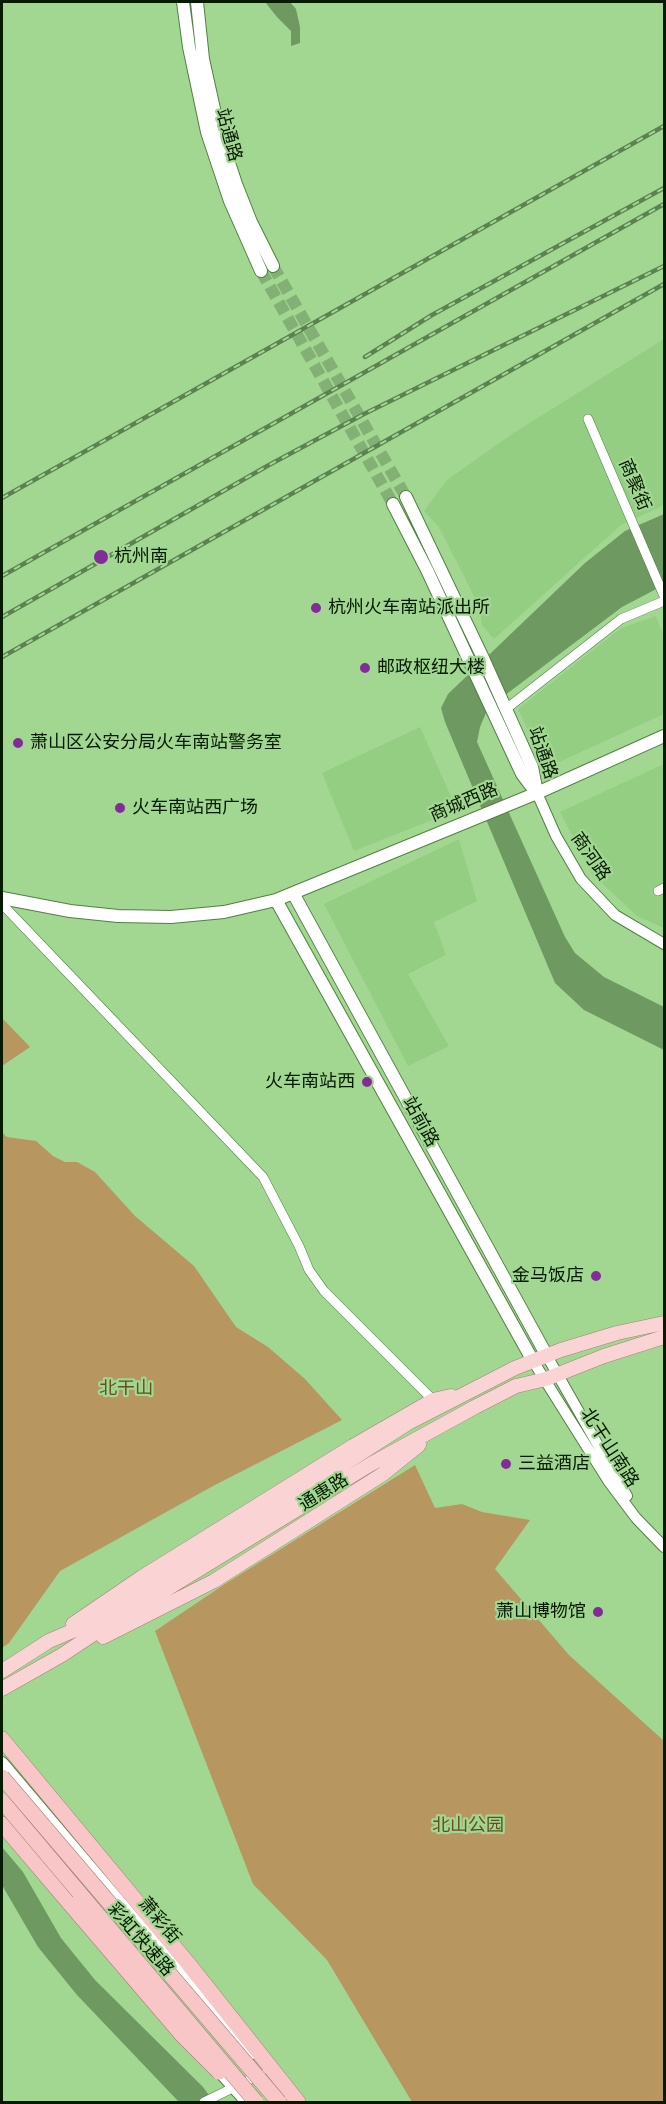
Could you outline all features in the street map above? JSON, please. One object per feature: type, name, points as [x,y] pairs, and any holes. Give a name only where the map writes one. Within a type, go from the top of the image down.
[{"type":"highway","points":[[2,1739],[117,1877],[298,2103]]},
{"type":"highway","name":"彩虹快速路","points":[[2,1777],[279,2103]]},
{"type":"highway","name":"彩虹快速路","points":[[2,1801],[256,2103]]},
{"type":"highway","points":[[2,1824],[182,2035],[249,2103]]},
{"type":"main road","name":"站通路","points":[[183,2],[189,47],[207,132],[230,201],[267,268],[220,136],[203,59],[197,2]]},
{"type":"main road","name":"站通路","points":[[406,497],[477,661],[495,718],[522,774],[537,793]]},
{"type":"main road","name":"站通路","points":[[393,504],[477,661],[506,709],[532,767],[537,793]]},
{"type":"main road","name":"商城西路","points":[[2,898],[70,911],[118,916],[171,917],[224,912],[276,900],[537,793],[664,736]]},
{"type":"main road","points":[[293,893],[547,1356]]},
{"type":"main road","name":"站前路","points":[[276,900],[533,1362]]},
{"type":"main road","name":"通惠路","points":[[2,1671],[49,1641],[92,1623],[408,1424],[515,1368],[617,1333],[664,1323]]},
{"type":"main road","points":[[2,1689],[62,1655],[130,1625],[214,1581],[383,1474],[418,1445],[475,1407],[516,1386],[552,1377],[604,1356],[664,1337]]},
{"type":"main road","points":[[49,1641],[152,1571],[353,1446],[433,1400],[471,1392]]},
{"type":"main road","name":"萧彩街","points":[[2,1763],[288,2103]]},
{"type":"main road","points":[[2,1813],[229,2091],[249,2103]]},
{"type":"street","name":"商聚街","points":[[588,419],[664,596]]},
{"type":"street","points":[[506,709],[621,619],[664,601]]},
{"type":"street","name":"商河路","points":[[537,793],[556,836],[581,879],[615,915],[664,944]]},
{"type":"street","points":[[2,904],[263,1177],[309,1270],[324,1291],[433,1400]]},
{"type":"street","points":[[547,1356],[552,1377]]},
{"type":"street","name":"北干山南路","points":[[533,1362],[552,1377],[609,1482],[636,1518],[664,1547]]},
{"type":"street","points":[[204,2103],[264,2073]]},
{"type":"shaded area","points":[[265,2],[290,2],[296,9],[300,27],[300,43],[291,46],[291,31]]},
{"type":"shaded area","points":[[664,339],[664,505],[621,525],[494,639],[482,625],[479,606],[439,527],[424,511],[447,480],[512,434]]},
{"type":"shaded area","points":[[664,514],[664,585],[622,607],[488,708],[477,742],[565,937],[575,953],[604,977],[664,1007],[664,1050],[584,1010],[555,983],[441,708],[448,694],[585,563],[625,531]]},
{"type":"shaded area","points":[[656,616],[664,637],[664,714],[546,768],[518,709],[621,628]]},
{"type":"shaded area","points":[[420,727],[457,810],[354,851],[322,773]]},
{"type":"shaded area","points":[[664,764],[664,928],[637,916],[592,874],[560,812]]},
{"type":"shaded area","points":[[459,839],[477,901],[434,922],[446,955],[408,974],[449,1046],[408,1066],[324,904]]},
{"type":"shaded area","points":[[2,1847],[23,1872],[61,1938],[95,1980],[203,2087],[214,2102],[179,2102],[77,1995],[38,1947],[2,1885]]},
{"type":"green space","points":[[2,1018],[30,1047],[2,1066]]},
{"type":"green space","name":"北干山","points":[[2,1132],[7,1137],[36,1141],[53,1156],[65,1162],[77,1162],[95,1172],[135,1216],[194,1266],[236,1327],[268,1347],[305,1379],[342,1420],[213,1486],[60,1571],[9,1643],[2,1648]]},
{"type":"green space","name":"北山公园","points":[[415,1465],[435,1508],[462,1504],[482,1512],[530,1520],[495,1569],[569,1655],[664,1741],[664,2102],[412,2102],[327,1960],[253,1884],[155,1631],[225,1584]]},
{"type":"tunnel","points":[[273,266],[406,497]]},
{"type":"tunnel","points":[[261,271],[393,504]]},
{"type":"railway","points":[[2,498],[664,126]]},
{"type":"railway","points":[[365,357],[432,315],[664,188]]},
{"type":"railway","points":[[2,576],[664,204]]},
{"type":"railway","points":[[2,617],[269,465],[364,414],[664,266]]},
{"type":"railway","points":[[2,657],[664,284]]},
{"type":"place","name":"杭州南","points":[[101,557]]},
{"type":"place","name":"杭州火车南站派出所","points":[[316,608]]},
{"type":"place","name":"邮政枢纽大楼","points":[[365,668]]},
{"type":"place","name":"萧山区公安分局火车南站警务室","points":[[18,743]]},
{"type":"place","name":"火车南站西广场","points":[[120,808]]},
{"type":"place","name":"火车南站西","points":[[367,1082]]},
{"type":"place","name":"金马饭店","points":[[596,1276]]},
{"type":"place","name":"三益酒店","points":[[506,1464]]},
{"type":"place","name":"萧山博物馆","points":[[598,1612]]}]
